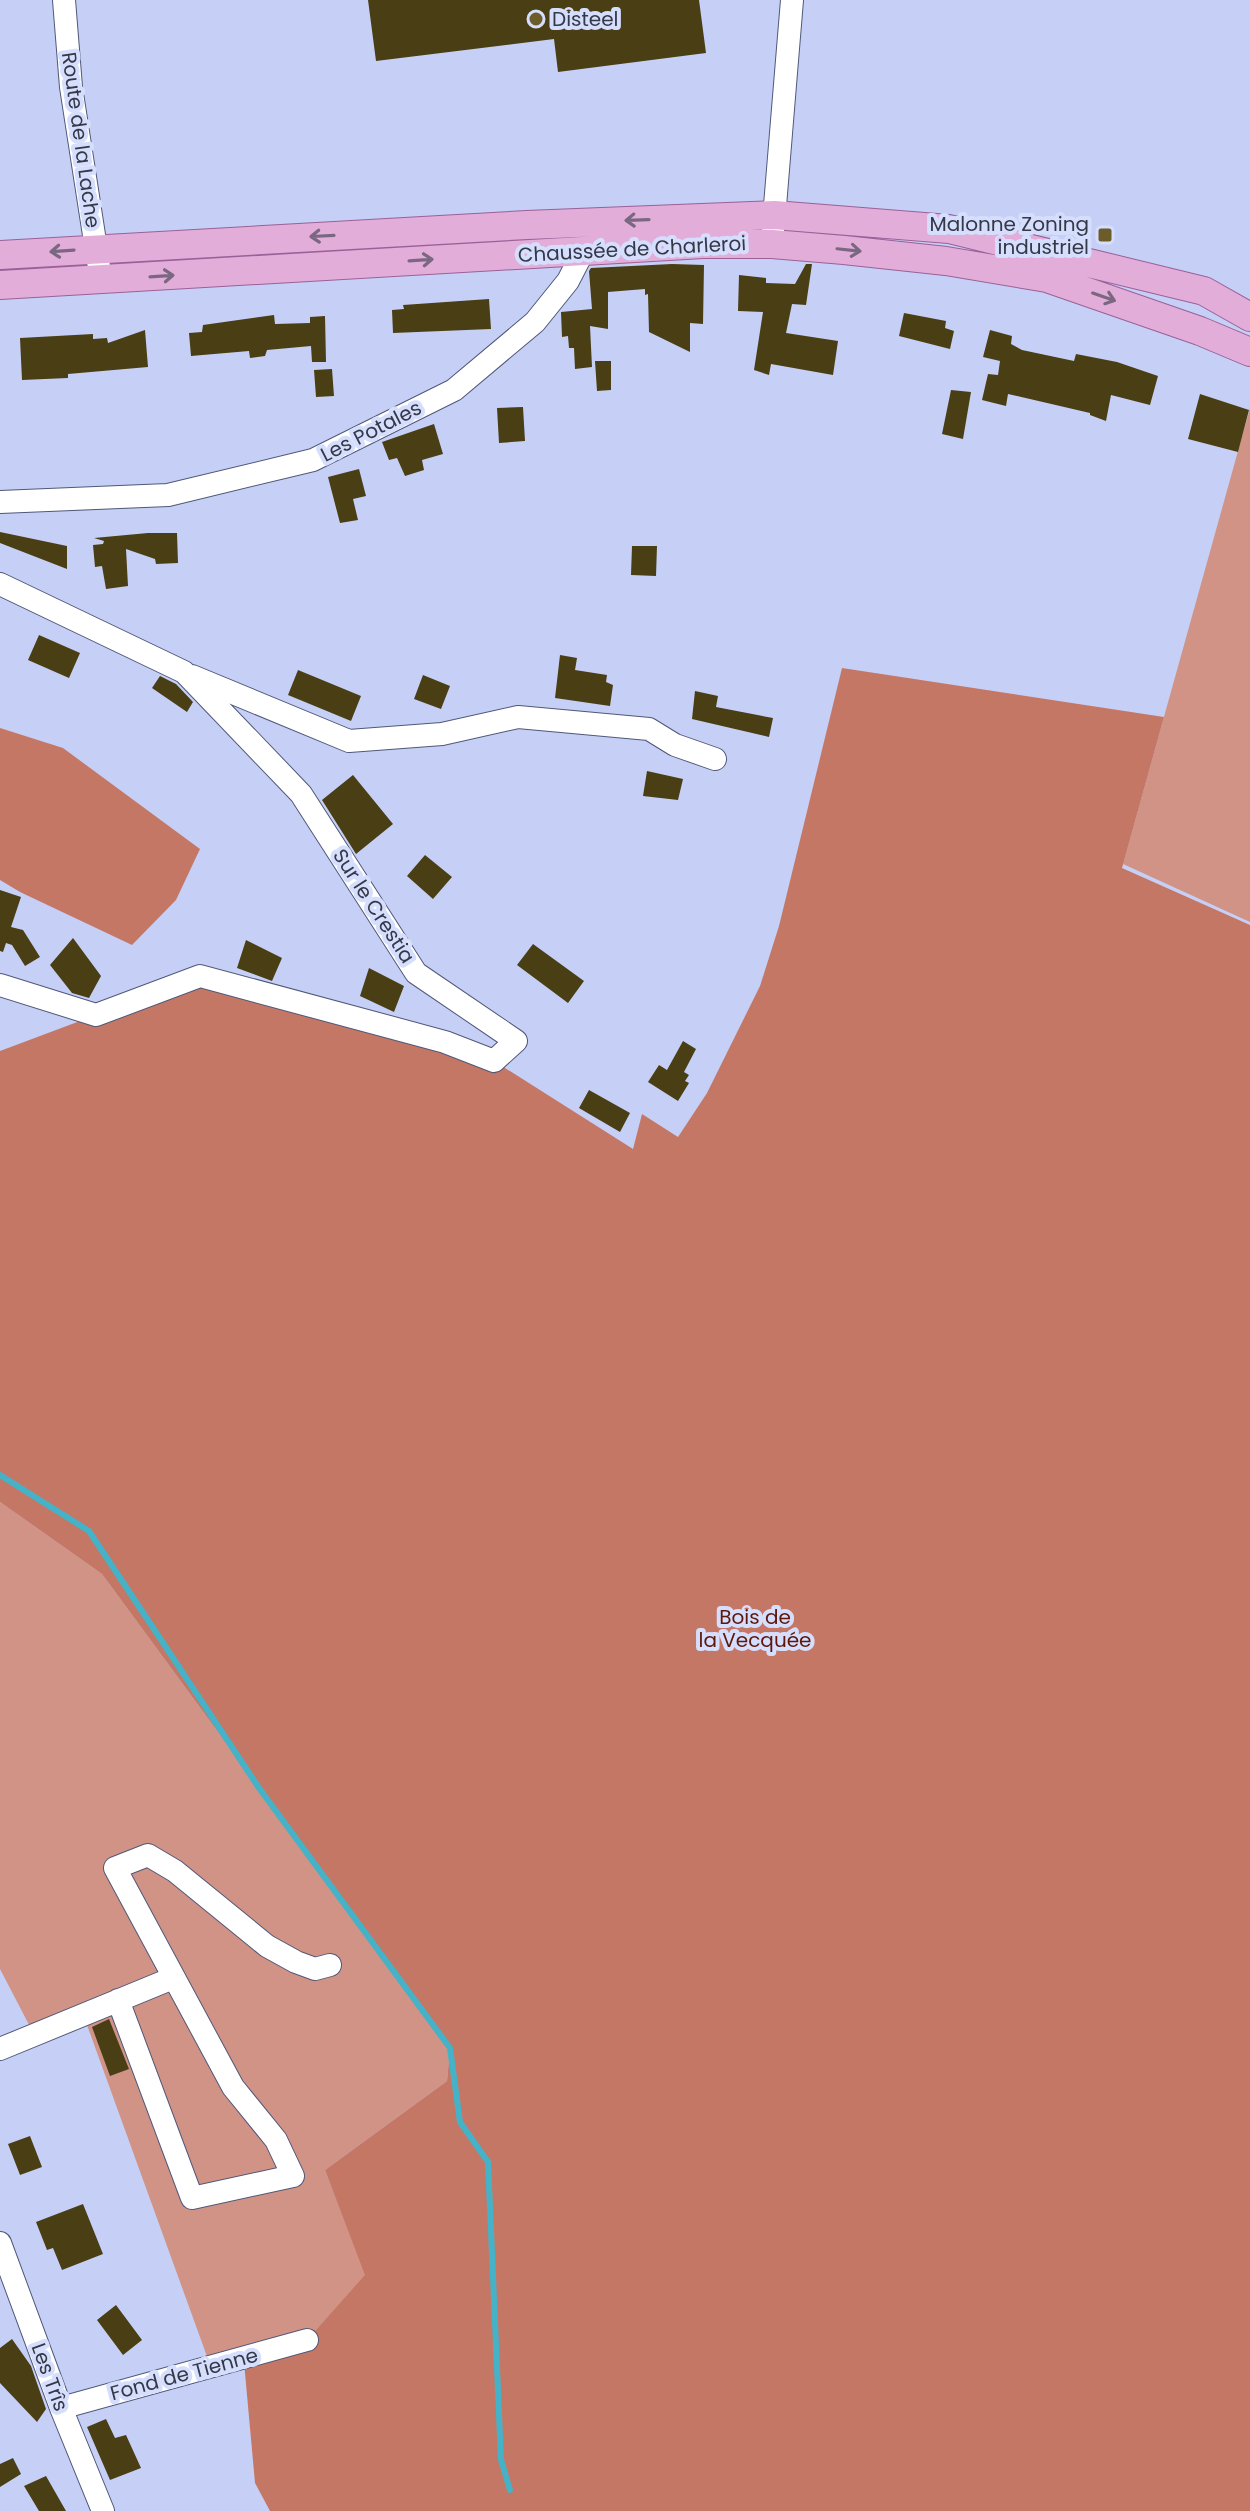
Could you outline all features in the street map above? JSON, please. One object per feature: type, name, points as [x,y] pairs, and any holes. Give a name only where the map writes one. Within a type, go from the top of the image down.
[{"type":"main road","name":"Chaussée de Charleroi","points":[[0,255],[527,225],[774,215],[949,229],[1204,291],[1250,317]]},
{"type":"main road","name":"Chaussée de Charleroi","points":[[0,285],[584,250],[772,244],[946,261],[1047,278],[1200,331],[1250,352]]},
{"type":"street","name":"Route de la Lache","points":[[64,0],[71,87],[101,280]]},
{"type":"street","points":[[772,244],[792,0]]},
{"type":"street","name":"Les Potales","points":[[0,502],[168,495],[313,460],[454,390],[535,322],[568,281],[584,250]]},
{"type":"street","name":"Sur le Crestia","points":[[0,584],[184,672],[301,794],[416,973],[516,1041],[494,1061],[445,1042],[200,976],[96,1015],[0,985]]},
{"type":"street","points":[[184,672],[349,741],[442,734],[518,717],[649,729],[675,745],[715,759]]},
{"type":"street","points":[[118,2000],[192,2198],[293,2176],[276,2140],[233,2087],[115,1868],[148,1855],[175,1871],[267,1946],[315,1969],[330,1965]]},
{"type":"street","points":[[0,2049],[173,1978]]},
{"type":"street","name":"Les Trîs","points":[[0,2243],[103,2511]]},
{"type":"street","name":"Fond de Tienne","points":[[61,2408],[307,2340]]},
{"type":"shaded area","points":[[1250,408],[1250,922],[1123,864]]},
{"type":"shaded area","points":[[0,1502],[102,1574],[450,2048],[447,2081],[325,2170],[366,2275],[307,2340],[209,2362],[87,2025],[39,2044],[0,1969]]},
{"type":"green space","name":"Bois de la Vecquée","points":[[842,668],[1164,717],[1122,868],[1250,925],[1250,2511],[270,2511],[255,2483],[244,2362],[307,2340],[365,2275],[325,2170],[447,2081],[450,2048],[102,1574],[0,1502],[0,1051],[200,976],[494,1061],[633,1149],[642,1114],[678,1137],[707,1093],[760,986],[779,926]]},
{"type":"green space","points":[[0,728],[63,748],[200,849],[176,900],[132,945],[0,880]]},
{"type":"building","name":"Disteel","points":[[368,0],[699,0],[706,53],[558,72],[554,39],[376,61]]},
{"type":"building","points":[[806,264],[812,264],[806,305],[792,304],[786,333],[838,341],[833,375],[771,364],[769,375],[754,370],[763,312],[738,311],[739,275],[766,278],[766,283],[795,284]]},
{"type":"building","points":[[704,265],[703,324],[690,323],[690,352],[649,332],[648,294],[645,295],[645,289],[608,292],[608,329],[590,326],[592,367],[575,369],[574,348],[569,348],[568,336],[562,337],[561,312],[592,309],[591,268]]},
{"type":"building","points":[[489,299],[491,329],[393,333],[392,310],[404,309],[403,305]]},
{"type":"building","points":[[904,313],[946,321],[945,328],[954,331],[950,349],[899,336]]},
{"type":"building","points":[[274,315],[275,324],[310,323],[310,317],[325,316],[326,362],[312,362],[311,346],[267,350],[265,356],[250,358],[249,351],[191,356],[189,333],[202,332],[203,325]]},
{"type":"building","points":[[145,330],[148,367],[68,374],[68,378],[22,380],[20,338],[93,334],[93,339],[107,338],[108,343]]},
{"type":"building","points":[[990,330],[1012,336],[1011,344],[1022,350],[1074,361],[1076,354],[1117,362],[1158,376],[1150,405],[1111,395],[1106,421],[1090,413],[1008,394],[1006,406],[982,400],[988,374],[998,375],[1000,361],[983,357]]},
{"type":"building","points":[[595,361],[611,361],[611,390],[597,391]]},
{"type":"building","points":[[332,369],[334,396],[316,397],[314,370]]},
{"type":"building","points":[[951,390],[971,392],[963,439],[942,434]]},
{"type":"building","points":[[1200,394],[1249,410],[1238,452],[1188,439]]},
{"type":"building","points":[[523,407],[525,441],[499,443],[497,408]]},
{"type":"building","points":[[434,424],[443,454],[422,460],[424,470],[405,476],[397,458],[389,460],[382,442]]},
{"type":"building","points":[[359,469],[366,496],[353,499],[358,520],[340,523],[328,477]]},
{"type":"building","points":[[0,532],[67,546],[67,569],[0,543]]},
{"type":"building","points":[[177,533],[178,563],[156,564],[155,559],[126,549],[128,586],[106,589],[102,566],[95,567],[93,545],[103,544],[104,541],[94,538]]},
{"type":"building","points":[[632,546],[657,546],[656,576],[631,575]]},
{"type":"building","points":[[39,635],[80,653],[69,678],[28,660]]},
{"type":"building","points":[[560,655],[577,658],[575,670],[607,675],[606,682],[613,685],[610,706],[555,698]]},
{"type":"building","points":[[298,670],[361,696],[351,721],[288,695]]},
{"type":"building","points":[[423,675],[450,686],[441,709],[414,699]]},
{"type":"building","points":[[160,676],[176,684],[193,702],[187,712],[152,688]]},
{"type":"building","points":[[695,691],[718,696],[716,707],[773,718],[769,737],[692,719]]},
{"type":"building","points":[[647,771],[683,779],[678,800],[643,796]]},
{"type":"building","points":[[353,775],[393,824],[356,854],[322,800]]},
{"type":"building","points":[[425,855],[452,877],[433,899],[407,876]]},
{"type":"building","points":[[0,890],[21,897],[11,927],[23,930],[40,957],[25,966],[12,945],[6,943],[3,952],[0,951]]},
{"type":"building","points":[[73,938],[101,976],[89,998],[72,993],[50,965]]},
{"type":"building","points":[[246,940],[282,958],[272,981],[237,968]]},
{"type":"building","points":[[533,944],[584,981],[568,1003],[517,965]]},
{"type":"building","points":[[369,968],[404,986],[394,1012],[360,996]]},
{"type":"building","points":[[683,1041],[696,1049],[684,1072],[689,1075],[685,1081],[689,1083],[678,1101],[648,1082],[659,1065],[667,1070]]},
{"type":"building","points":[[589,1090],[630,1113],[620,1132],[579,1108]]},
{"type":"building","points":[[109,2019],[129,2069],[110,2076],[92,2027]]},
{"type":"building","points":[[30,2136],[42,2167],[20,2175],[8,2144]]},
{"type":"building","points":[[83,2204],[103,2254],[62,2270],[53,2248],[47,2250],[36,2222]]},
{"type":"building","points":[[116,2305],[142,2340],[123,2355],[97,2320]]},
{"type":"building","points":[[12,2339],[31,2366],[46,2409],[37,2422],[0,2383],[0,2348]]},
{"type":"building","points":[[106,2419],[115,2438],[126,2435],[141,2468],[110,2480],[87,2427]]},
{"type":"building","points":[[13,2458],[21,2474],[0,2487],[0,2464]]},
{"type":"building","points":[[46,2476],[66,2511],[39,2511],[24,2486]]},
{"type":"waterway","points":[[0,1475],[89,1531],[259,1788],[450,2048],[460,2122],[488,2162],[501,2460],[510,2490]]},
{"type":"place","name":"Disteel","points":[[536,19]]},
{"type":"place","name":"Malonne Zoning industriel","points":[[1105,235]]}]
